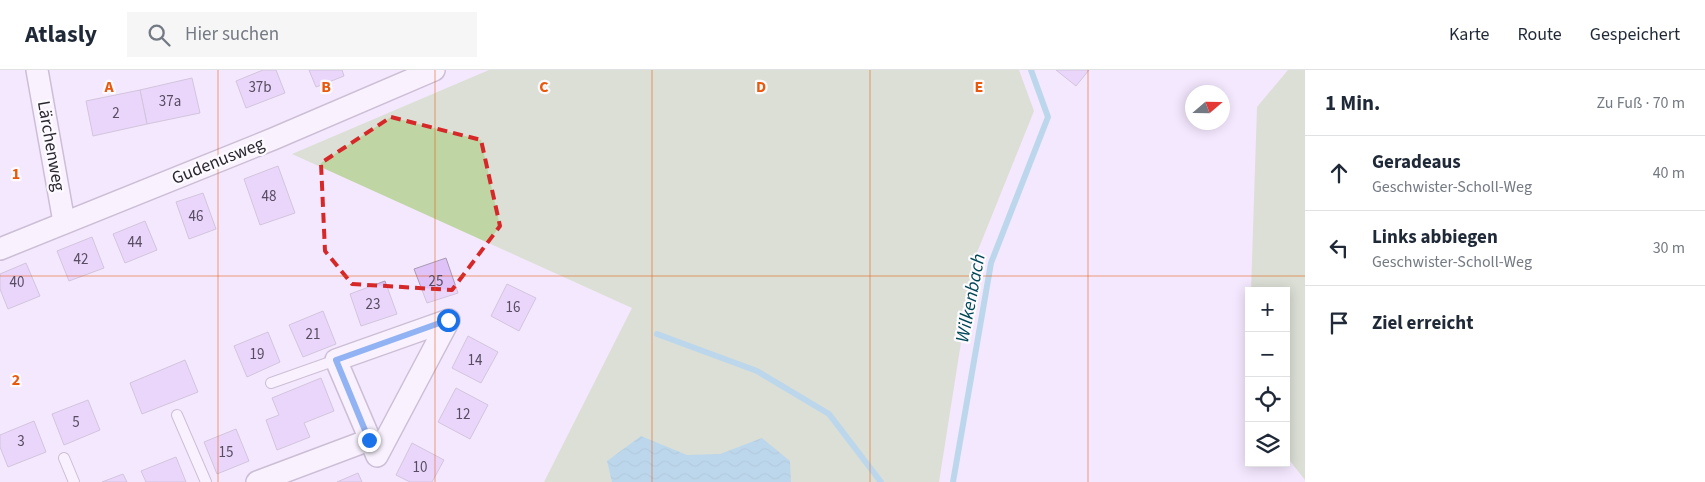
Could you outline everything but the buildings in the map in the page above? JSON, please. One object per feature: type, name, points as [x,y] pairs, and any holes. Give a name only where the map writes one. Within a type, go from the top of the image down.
[{"type":"street","name":"Lärchenweg","points":[[37,70],[64,222]]},
{"type":"street","name":"Gudenusweg","points":[[0,249],[273,139],[434,70]]},
{"type":"street","points":[[448,320],[377,456],[369,440],[336,360],[448,320]]},
{"type":"street","points":[[257,482],[369,440]]},
{"type":"lane","points":[[271,383],[336,360]]},
{"type":"lane","points":[[177,415],[206,482]]},
{"type":"lane","points":[[64,458],[74,482]]},
{"type":"highlighted area","points":[[391,117],[481,140],[500,226],[452,290],[352,284],[325,251],[321,163]]},
{"type":"green space","points":[[489,70],[1019,70],[1034,111],[974,260],[939,482],[544,482],[632,308],[292,154]]},
{"type":"green space","points":[[1288,70],[1305,70],[1305,480],[1290,461],[1290,287],[1251,287],[1257,107]]},
{"type":"water","points":[[641,436],[687,455],[720,454],[762,438],[790,461],[791,482],[612,482],[607,461]]},
{"type":"waterway","name":"Wilkenbach","points":[[953,482],[991,263],[1048,117],[1031,70]]},
{"type":"waterway","points":[[657,334],[757,371],[829,414],[881,482]]},
{"type":"route","points":[[369,440],[336,360],[448,320]]}]
